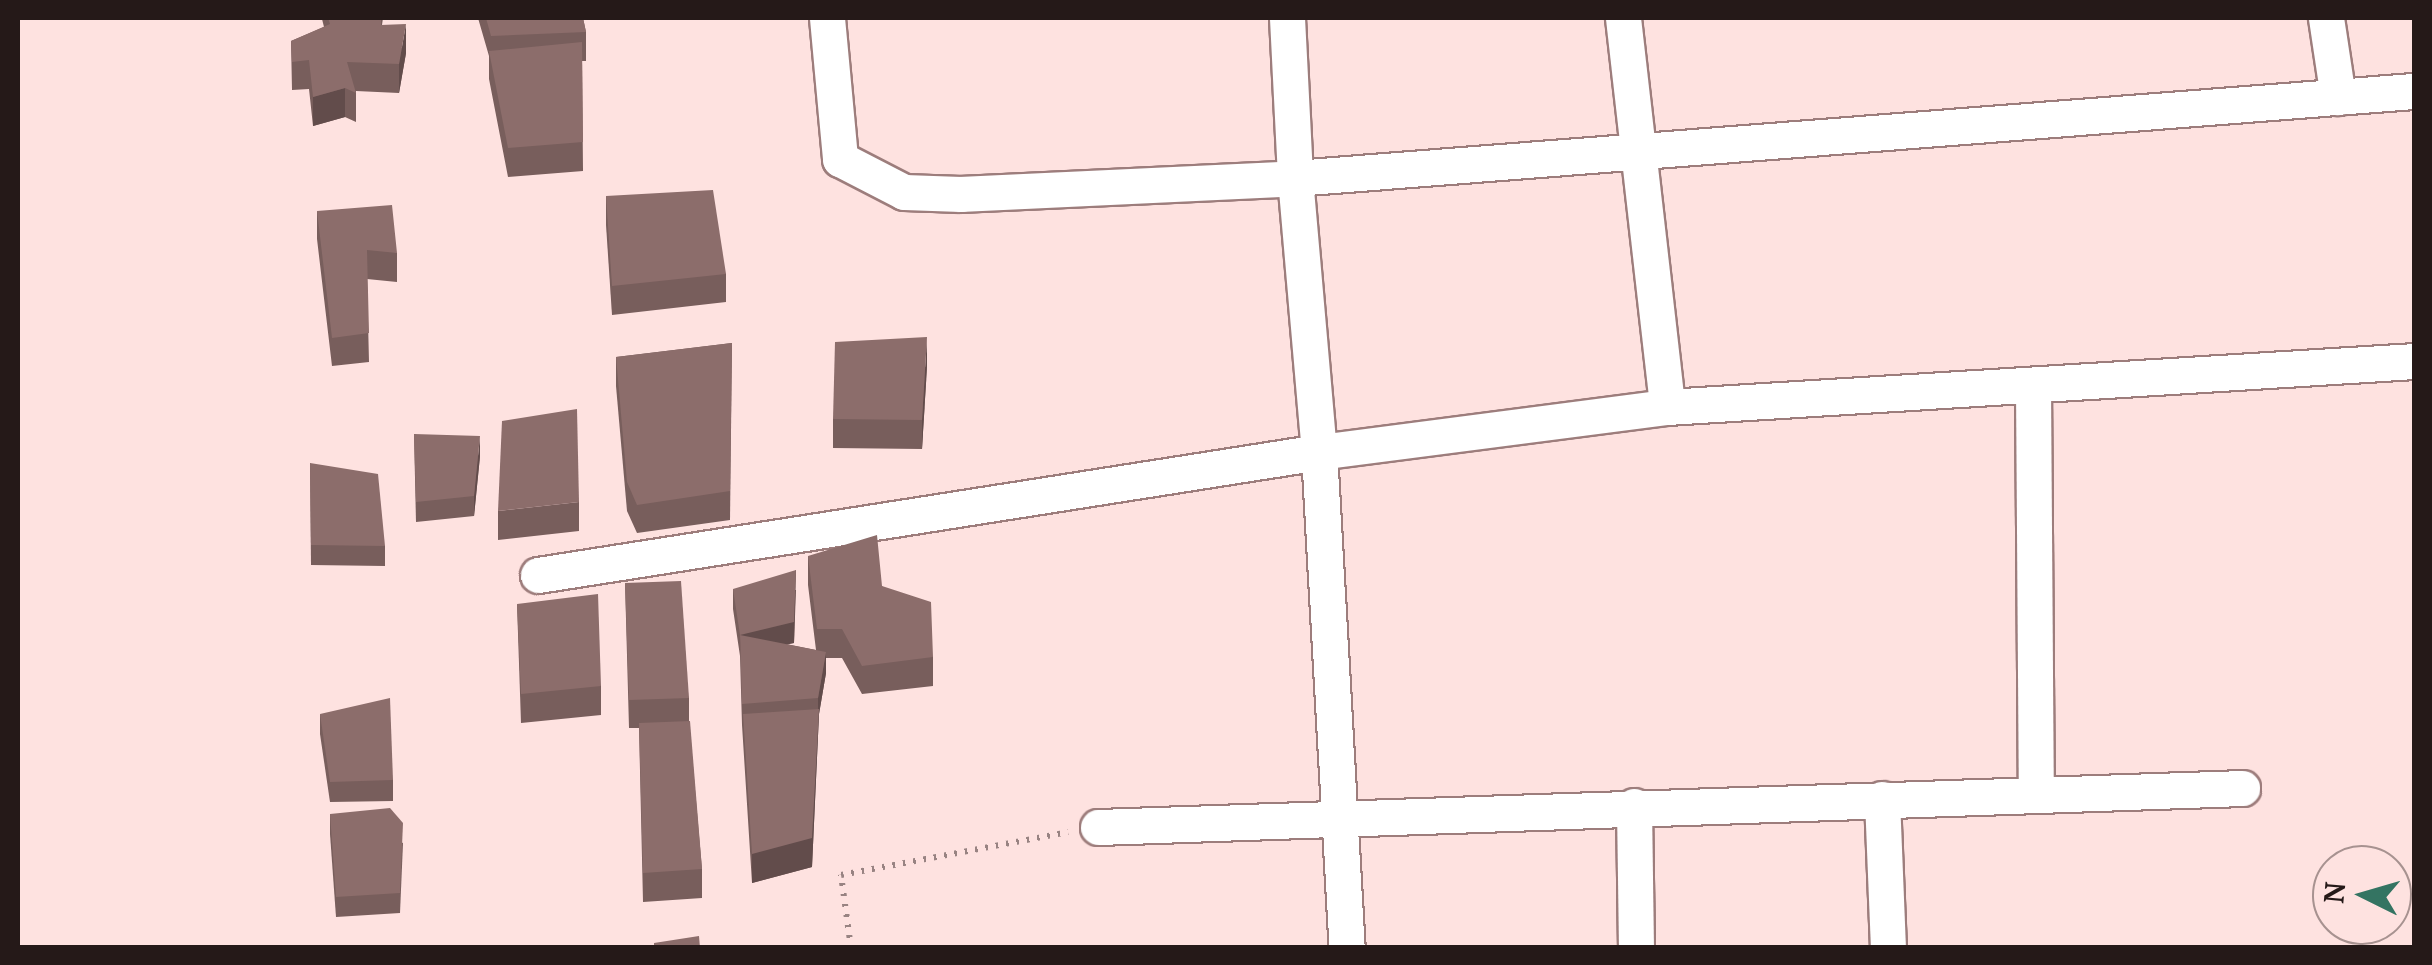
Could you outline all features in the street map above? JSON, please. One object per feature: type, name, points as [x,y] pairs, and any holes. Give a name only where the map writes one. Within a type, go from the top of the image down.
[{"type":"street","points":[[827,18],[840,160],[904,192],[961,194],[1294,178],[2414,92]]},
{"type":"street","points":[[1287,18],[1294,178],[1319,452],[1347,948]]},
{"type":"street","points":[[1623,18],[1667,407]]},
{"type":"street","points":[[2326,18],[2338,98]]},
{"type":"street","points":[[538,575],[1319,452],[1667,407],[2414,361]]},
{"type":"street","points":[[2034,386],[2036,794]]},
{"type":"street","points":[[1098,827],[2242,788]]},
{"type":"street","points":[[1882,799],[1888,948]]},
{"type":"street","points":[[1634,806],[1636,948]]},
{"type":"path","points":[[851,948],[841,874],[1098,827]]},
{"type":"building","points":[[328,18],[381,18],[381,25],[406,24],[399,64],[347,62],[356,93],[345,88],[313,97],[309,60],[292,62],[291,41],[330,24]]},
{"type":"building","points":[[486,18],[583,18],[586,32],[491,36]]},
{"type":"building","points":[[582,42],[583,142],[508,148],[489,51]]},
{"type":"building","points":[[713,190],[726,274],[612,286],[606,196]]},
{"type":"building","points":[[392,205],[397,253],[367,250],[369,333],[332,338],[317,211]]},
{"type":"building","points":[[927,337],[922,420],[833,419],[835,342]]},
{"type":"building","points":[[732,343],[730,491],[637,505],[627,482],[616,357]]},
{"type":"building","points":[[577,409],[579,502],[498,511],[502,421]]},
{"type":"building","points":[[414,434],[480,436],[474,496],[416,502]]},
{"type":"building","points":[[310,463],[378,474],[385,546],[311,545]]},
{"type":"building","points":[[877,535],[882,586],[931,602],[933,657],[862,666],[842,629],[817,629],[808,556]]},
{"type":"building","points":[[796,570],[794,622],[740,635],[733,589]]},
{"type":"building","points":[[681,581],[689,698],[629,700],[625,583]]},
{"type":"building","points":[[598,594],[601,686],[521,694],[517,604]]},
{"type":"building","points":[[740,635],[826,652],[818,698],[742,704]]},
{"type":"building","points":[[390,698],[393,780],[330,782],[320,714]]},
{"type":"building","points":[[819,709],[812,838],[752,854],[743,714]]},
{"type":"building","points":[[690,721],[702,869],[643,873],[639,723]]},
{"type":"building","points":[[390,808],[403,823],[400,893],[336,897],[330,814]]},
{"type":"building","points":[[699,936],[700,948],[654,948],[654,943]]}]
